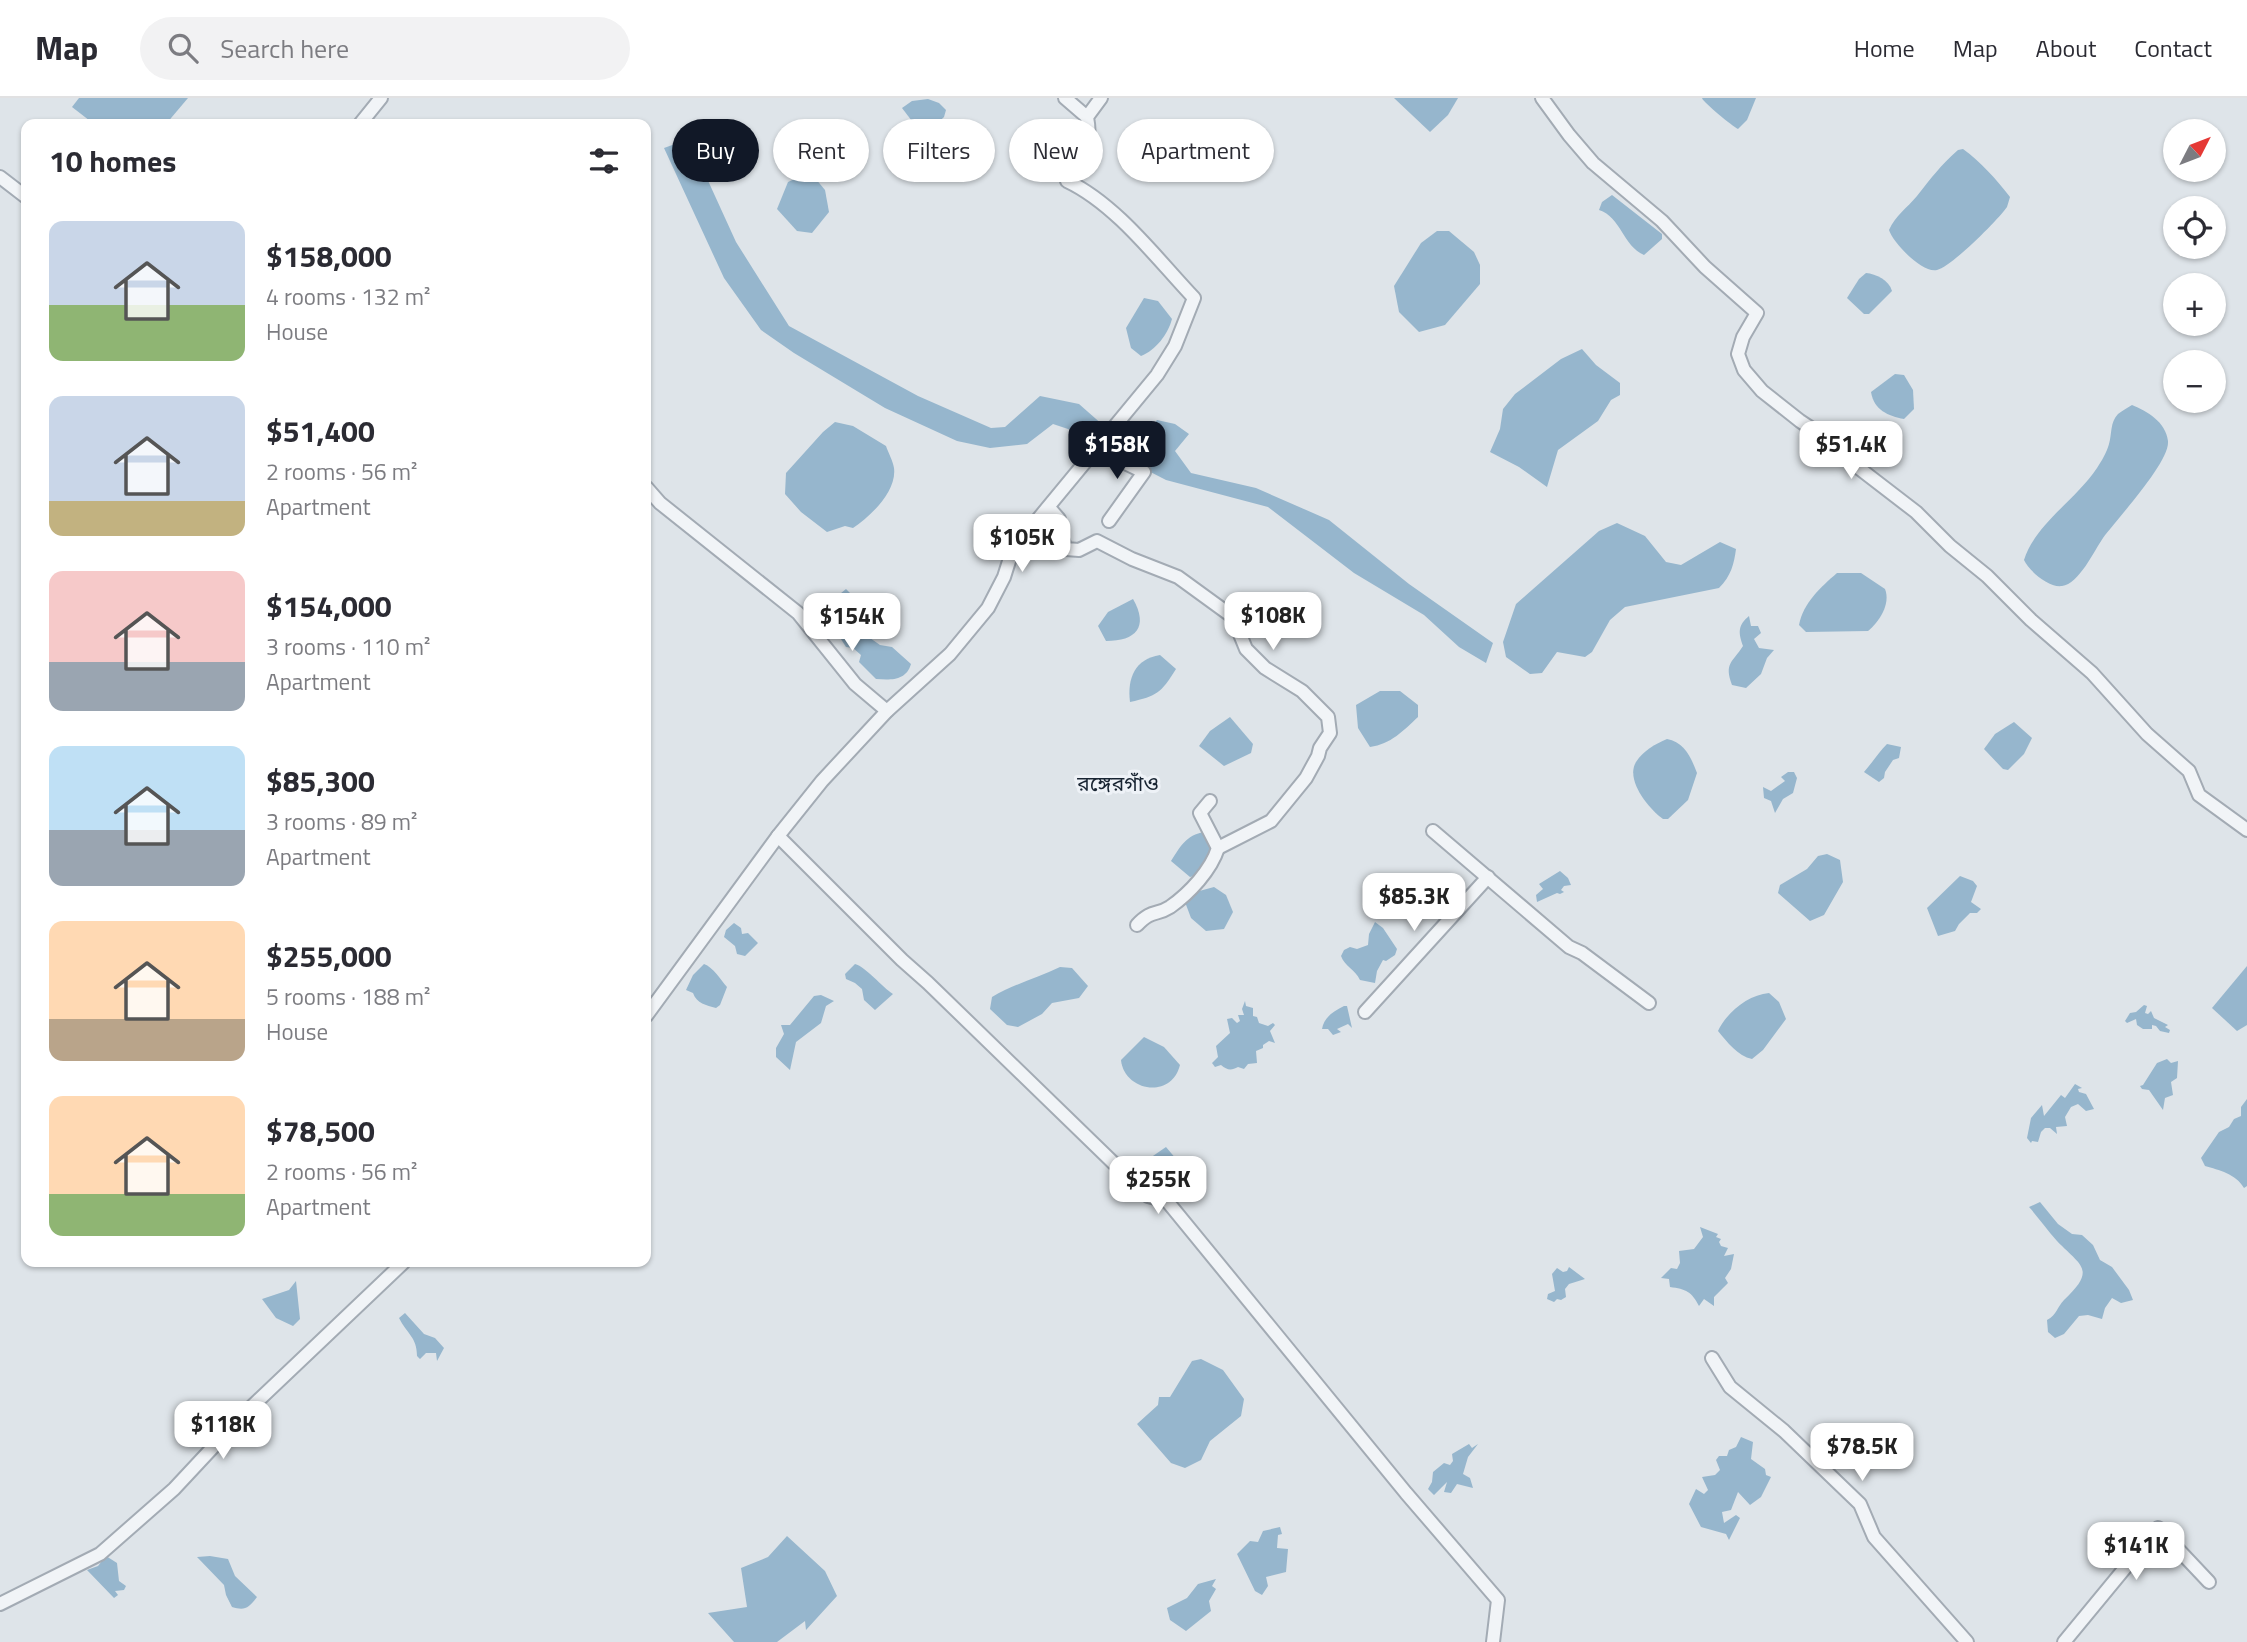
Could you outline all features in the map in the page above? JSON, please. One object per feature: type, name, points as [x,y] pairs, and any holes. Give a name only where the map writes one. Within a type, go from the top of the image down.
[{"type":"street","points":[[364,119],[381,98]]},
{"type":"street","points":[[651,1009],[778,836],[822,781],[887,711],[950,654],[988,608],[1010,558],[1157,375],[1175,346],[1194,298],[1133,233],[1087,190],[1068,181],[1088,146],[1091,135],[1087,117],[1065,98]]},
{"type":"street","points":[[1087,117],[1101,98]]},
{"type":"street","points":[[1542,98],[1594,163],[1662,221],[1705,267],[1757,313],[1743,337],[1738,354],[1744,370],[1762,391],[1827,439],[1838,452],[1916,512],[1943,540],[1987,576],[2031,620],[2092,673],[2147,734],[2183,764],[2193,778],[2194,788],[2199,794],[2247,830]]},
{"type":"street","points":[[0,177],[21,193]]},
{"type":"street","points":[[1096,449],[1143,472],[1109,522]]},
{"type":"street","points":[[651,493],[660,503],[798,613],[855,684],[887,711]]},
{"type":"street","points":[[1047,509],[1059,519],[1059,531],[1066,549],[1079,550],[1097,541],[1132,559],[1178,577],[1233,617],[1246,649],[1265,668],[1302,691],[1328,717],[1330,733],[1320,748],[1318,757],[1306,778],[1271,821],[1218,848],[1211,866],[1181,898],[1168,909],[1147,914],[1137,925]]},
{"type":"street","points":[[1210,801],[1200,813],[1218,848]]},
{"type":"street","points":[[1433,831],[1569,947],[1582,953],[1649,1003]]},
{"type":"street","points":[[778,836],[902,960],[1148,1196],[1167,1201],[1406,1493],[1498,1600],[1493,1642]]},
{"type":"street","points":[[1365,1012],[1488,877]]},
{"type":"street","points":[[0,1604],[100,1554],[174,1489],[243,1415],[399,1267]]},
{"type":"street","points":[[1712,1359],[1730,1387],[1784,1431],[1860,1504],[1874,1537],[1967,1642]]},
{"type":"street","points":[[2064,1642],[2158,1528],[2209,1582]]},
{"type":"water","points":[[79,98],[188,98],[170,119],[88,119],[72,107]]},
{"type":"water","points":[[1394,98],[1458,98],[1448,115],[1430,132]]},
{"type":"water","points":[[1702,98],[1756,98],[1747,120],[1738,129]]},
{"type":"water","points":[[928,99],[939,103],[946,110],[944,117],[910,119],[902,108],[912,101]]},
{"type":"water","points":[[672,145],[672,165],[664,148]]},
{"type":"water","points":[[1963,149],[1988,171],[2010,197],[2007,207],[1974,242],[1944,267],[1931,270],[1909,256],[1889,230],[1941,167],[1958,150]]},
{"type":"water","points":[[680,182],[709,182],[736,242],[789,326],[918,396],[991,428],[1005,427],[1040,396],[1079,404],[1104,426],[1093,441],[1053,424],[1027,444],[990,448],[957,441],[885,408],[761,330],[724,278]]},
{"type":"water","points":[[788,182],[818,182],[825,190],[829,212],[812,233],[797,231],[777,209]]},
{"type":"water","points":[[1612,195],[1662,234],[1662,239],[1644,255],[1631,245],[1612,219],[1599,210],[1602,202]]},
{"type":"water","points":[[1437,231],[1449,231],[1474,252],[1480,265],[1480,284],[1445,325],[1419,332],[1399,312],[1394,286],[1421,243]]},
{"type":"water","points":[[1866,273],[1882,278],[1892,291],[1869,314],[1864,314],[1847,298]]},
{"type":"water","points":[[1144,298],[1158,301],[1172,319],[1161,341],[1141,356],[1131,348],[1126,328]]},
{"type":"water","points":[[1582,349],[1596,365],[1620,383],[1620,395],[1611,400],[1598,421],[1558,450],[1547,487],[1519,467],[1490,452],[1500,429],[1503,409],[1515,394],[1561,359]]},
{"type":"water","points":[[1895,374],[1904,375],[1913,390],[1914,409],[1904,419],[1879,408],[1871,392]]},
{"type":"water","points":[[2132,405],[2149,414],[2164,428],[2168,441],[2161,462],[2080,573],[2062,586],[2046,582],[2035,574],[2024,560],[2030,547],[2047,523],[2097,468],[2108,447],[2115,417]]},
{"type":"water","points":[[1157,420],[1175,424],[1189,434],[1175,451],[1191,473],[1256,488],[1329,520],[1409,584],[1493,643],[1486,663],[1459,647],[1424,615],[1354,573],[1268,507],[1166,480],[1104,448],[1114,433],[1139,444]]},
{"type":"water","points":[[835,422],[853,426],[886,446],[894,477],[887,494],[875,510],[860,523],[853,528],[845,526],[827,532],[801,512],[785,494],[786,473]]},
{"type":"water","points":[[1617,523],[1645,536],[1666,562],[1681,565],[1720,542],[1736,549],[1731,570],[1719,588],[1625,607],[1610,620],[1592,652],[1585,657],[1557,652],[1542,673],[1530,674],[1506,657],[1503,642],[1516,604],[1599,531]]},
{"type":"water","points":[[1837,573],[1861,573],[1885,589],[1883,612],[1868,631],[1806,632],[1799,625],[1804,610],[1819,590]]},
{"type":"water","points":[[846,589],[864,607],[870,638],[880,645],[892,647],[911,664],[906,674],[892,679],[876,679],[859,662],[861,655],[853,648],[846,647],[839,636],[840,633],[849,632],[851,628],[843,621],[846,614],[835,598]]},
{"type":"water","points":[[1133,599],[1140,617],[1137,630],[1125,638],[1106,641],[1098,626],[1108,612]]},
{"type":"water","points":[[1749,616],[1751,626],[1758,626],[1761,633],[1754,639],[1759,648],[1774,650],[1767,658],[1761,674],[1746,688],[1732,685],[1729,667],[1743,646],[1740,629]]},
{"type":"water","points":[[1160,655],[1176,669],[1157,692],[1130,702],[1130,685],[1134,671],[1144,661]]},
{"type":"water","points":[[1380,691],[1400,691],[1418,705],[1418,717],[1390,740],[1370,747],[1358,728],[1356,705]]},
{"type":"water","points":[[1230,717],[1253,744],[1251,753],[1224,766],[1199,746],[1210,731]]},
{"type":"water","points":[[2014,722],[2032,738],[2024,754],[2008,770],[2003,769],[1984,749],[1995,734]]},
{"type":"water","points":[[1667,739],[1682,747],[1697,773],[1688,800],[1668,819],[1663,819],[1640,794],[1633,769],[1646,751]]},
{"type":"water","points":[[1887,744],[1901,747],[1899,758],[1893,760],[1879,782],[1864,772]]},
{"type":"water","points":[[1788,772],[1794,772],[1797,778],[1793,793],[1783,799],[1775,813],[1771,801],[1764,798],[1763,787],[1771,791],[1785,781],[1781,777]]},
{"type":"water","points":[[1209,831],[1218,848],[1205,873],[1190,877],[1171,861],[1190,837]]},
{"type":"water","points":[[1827,854],[1840,860],[1843,882],[1824,915],[1810,921],[1778,893],[1780,885],[1807,869],[1818,856]]},
{"type":"water","points":[[1560,871],[1571,885],[1564,886],[1561,890],[1564,892],[1560,894],[1537,902],[1536,895],[1543,889],[1539,884]]},
{"type":"water","points":[[1960,876],[1973,881],[1977,886],[1971,902],[1981,909],[1977,913],[1970,913],[1955,931],[1938,936],[1927,908]]},
{"type":"water","points":[[1214,887],[1226,895],[1233,912],[1224,929],[1206,931],[1191,918],[1185,902],[1192,893]]},
{"type":"water","points":[[1375,922],[1383,928],[1397,949],[1395,955],[1383,960],[1375,983],[1360,980],[1341,956],[1344,950],[1350,947],[1357,949],[1368,945],[1369,934]]},
{"type":"water","points":[[734,923],[741,928],[742,934],[748,933],[758,943],[745,956],[737,954],[735,946],[724,937],[726,930]]},
{"type":"water","points":[[704,964],[714,971],[727,987],[720,1005],[716,1008],[699,1002],[693,993],[686,990],[693,975]]},
{"type":"water","points":[[855,964],[893,994],[875,1010],[864,1000],[862,989],[846,979],[845,974]]},
{"type":"water","points":[[2247,966],[2247,1025],[2237,1031],[2212,1008]]},
{"type":"water","points":[[1060,967],[1072,968],[1088,986],[1079,998],[1052,1003],[1042,1014],[1018,1027],[1007,1025],[990,1009],[992,997]]},
{"type":"water","points":[[1769,993],[1779,1002],[1786,1019],[1763,1050],[1752,1059],[1737,1052],[1718,1031],[1727,1017],[1739,1006],[1753,997]]},
{"type":"water","points":[[821,995],[834,1001],[826,1006],[821,1023],[796,1042],[790,1070],[776,1057],[776,1048],[784,1034],[781,1025],[790,1025],[814,996]]},
{"type":"water","points":[[1245,1001],[1246,1006],[1253,1008],[1253,1016],[1257,1017],[1259,1023],[1275,1025],[1270,1031],[1275,1043],[1269,1041],[1263,1045],[1263,1048],[1256,1051],[1257,1063],[1248,1064],[1244,1069],[1229,1069],[1221,1065],[1215,1067],[1212,1063],[1218,1057],[1216,1046],[1230,1033],[1227,1019],[1232,1018],[1237,1023],[1240,1021],[1238,1015],[1244,1015],[1242,1009]]},
{"type":"water","points":[[2144,1005],[2147,1006],[2145,1013],[2151,1011],[2154,1018],[2168,1025],[2165,1027],[2170,1030],[2169,1033],[2152,1025],[2152,1029],[2143,1029],[2137,1025],[2136,1019],[2127,1023],[2125,1021],[2130,1013],[2136,1012]]},
{"type":"water","points":[[1347,1006],[1352,1028],[1348,1024],[1337,1029],[1341,1032],[1333,1035],[1328,1029],[1322,1029],[1327,1018]]},
{"type":"water","points":[[1144,1037],[1164,1047],[1180,1065],[1175,1076],[1158,1087],[1139,1084],[1130,1079],[1124,1071],[1121,1060]]},
{"type":"water","points":[[2167,1059],[2171,1063],[2178,1061],[2177,1078],[2171,1082],[2173,1095],[2165,1098],[2163,1110],[2149,1090],[2140,1086],[2157,1063]]},
{"type":"water","points":[[2075,1084],[2082,1088],[2078,1089],[2079,1092],[2086,1094],[2094,1109],[2086,1111],[2078,1104],[2071,1107],[2065,1117],[2067,1126],[2056,1127],[2057,1134],[2050,1128],[2045,1128],[2038,1142],[2031,1143],[2027,1138],[2031,1118],[2042,1105],[2044,1116],[2061,1095],[2065,1098]]},
{"type":"water","points":[[2247,1099],[2247,1186],[2244,1188],[2232,1176],[2205,1166],[2201,1158],[2219,1132],[2241,1116],[2241,1107]]},
{"type":"water","points":[[1166,1147],[1187,1172],[1160,1200],[1146,1187],[1142,1178],[1150,1158]]},
{"type":"water","points":[[2040,1202],[2058,1224],[2072,1234],[2082,1235],[2093,1245],[2100,1260],[2112,1267],[2133,1300],[2121,1303],[2112,1298],[2102,1319],[2088,1315],[2079,1316],[2064,1334],[2055,1338],[2048,1332],[2047,1320],[2074,1290],[2083,1274],[2078,1262],[2029,1207]]},
{"type":"water","points":[[1700,1227],[1718,1234],[1716,1237],[1721,1239],[1721,1246],[1728,1248],[1724,1256],[1734,1254],[1731,1269],[1725,1278],[1728,1283],[1714,1297],[1714,1306],[1704,1299],[1699,1306],[1688,1292],[1670,1287],[1669,1279],[1661,1278],[1671,1268],[1677,1269],[1680,1263],[1679,1251],[1694,1249],[1703,1237]]},
{"type":"water","points":[[1569,1267],[1585,1279],[1569,1284],[1565,1289],[1566,1297],[1561,1300],[1554,1302],[1547,1299],[1548,1294],[1555,1291],[1552,1274],[1557,1268],[1563,1272]]},
{"type":"water","points":[[296,1281],[300,1319],[293,1326],[276,1318],[262,1299],[289,1290]]},
{"type":"water","points":[[405,1313],[424,1334],[435,1338],[444,1348],[437,1361],[436,1353],[426,1353],[420,1359],[417,1356],[413,1340],[399,1318]]},
{"type":"water","points":[[1201,1359],[1223,1370],[1244,1399],[1241,1416],[1210,1441],[1201,1460],[1185,1468],[1171,1463],[1137,1424],[1158,1405],[1159,1397],[1170,1397],[1192,1361]]},
{"type":"water","points":[[1741,1437],[1753,1442],[1751,1459],[1771,1477],[1761,1497],[1750,1505],[1738,1492],[1731,1510],[1722,1512],[1724,1523],[1736,1515],[1740,1518],[1729,1540],[1726,1534],[1701,1527],[1689,1504],[1696,1489],[1704,1494],[1708,1490],[1702,1477],[1715,1475],[1720,1470],[1716,1460],[1719,1456],[1727,1456]]},
{"type":"water","points":[[1469,1444],[1472,1448],[1478,1444],[1468,1457],[1463,1474],[1470,1478],[1473,1488],[1457,1484],[1451,1493],[1444,1492],[1447,1482],[1434,1495],[1428,1489],[1433,1472],[1444,1463],[1450,1465],[1453,1461],[1452,1454]]},
{"type":"water","points":[[1280,1527],[1282,1534],[1278,1535],[1277,1548],[1288,1549],[1286,1572],[1266,1577],[1268,1586],[1262,1595],[1255,1591],[1237,1554],[1250,1541],[1258,1542],[1263,1531]]},
{"type":"water","points":[[787,1536],[825,1571],[837,1596],[806,1630],[805,1621],[777,1642],[734,1642],[708,1613],[747,1607],[741,1568],[768,1557]]},
{"type":"water","points":[[106,1556],[117,1563],[119,1581],[126,1586],[124,1590],[115,1591],[118,1595],[114,1598],[87,1570],[98,1566]]},
{"type":"water","points":[[197,1557],[228,1559],[235,1576],[257,1597],[249,1606],[240,1609],[232,1607],[224,1585]]},
{"type":"water","points":[[1216,1579],[1212,1586],[1216,1589],[1209,1601],[1211,1611],[1186,1631],[1170,1620],[1167,1608],[1187,1598],[1198,1584]]},
{"type":"district","name":"রঙ্গেরগাঁও","points":[[1118,784]]}]
